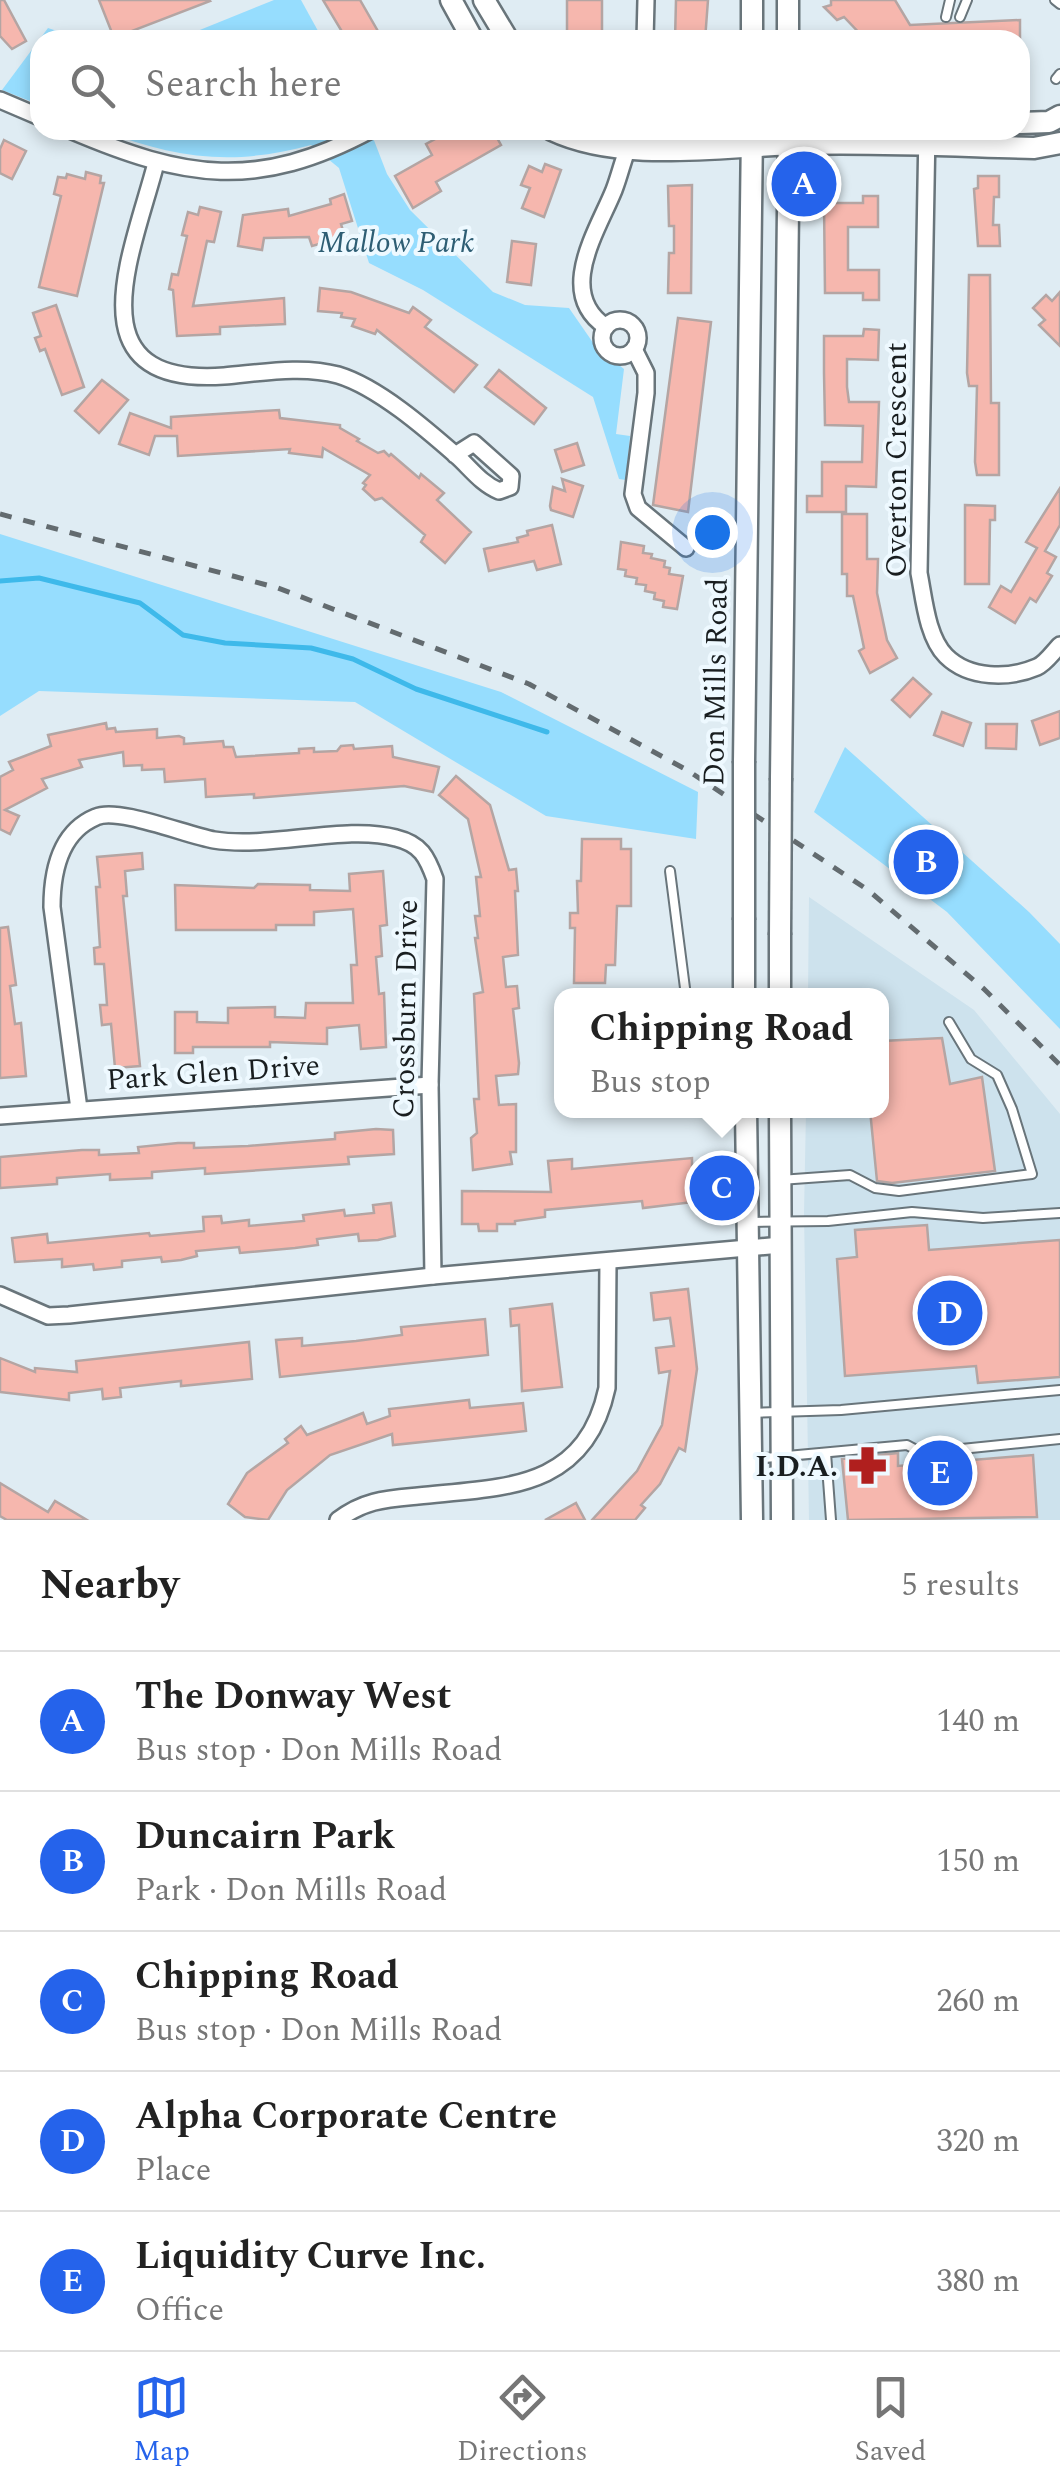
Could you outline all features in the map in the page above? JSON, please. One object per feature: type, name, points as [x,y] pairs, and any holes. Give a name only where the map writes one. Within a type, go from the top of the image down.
[{"type":"main road","points":[[450,0],[467,30]]},
{"type":"main road","points":[[484,0],[502,30]]},
{"type":"main road","points":[[752,0],[752,30]]},
{"type":"main road","points":[[788,0],[788,30]]},
{"type":"main road","points":[[1030,123],[1049,122],[1060,116]]},
{"type":"main road","points":[[579,140],[619,140]]},
{"type":"main road","name":"Don Mills Road","points":[[744,988],[753,140]]},
{"type":"main road","points":[[780,988],[789,140]]},
{"type":"main road","points":[[956,140],[1034,148],[1060,144]]},
{"type":"main road","points":[[746,1118],[752,1520]]},
{"type":"main road","points":[[780,1118],[782,1520]]},
{"type":"street","points":[[644,30],[646,0]]},
{"type":"street","points":[[0,100],[30,113]]},
{"type":"street","points":[[97,140],[182,169],[252,172],[290,166],[348,140]]},
{"type":"street","points":[[606,327],[586,300],[581,284],[583,263],[630,140]]},
{"type":"street","name":"Overton Crescent","points":[[927,140],[919,573],[932,631],[947,657],[977,674],[1000,675],[1041,666],[1060,645]]},
{"type":"street","points":[[156,162],[121,297],[123,321],[132,346],[143,358],[158,369],[181,376],[306,371],[340,376],[377,395],[456,455]]},
{"type":"street","points":[[634,349],[620,356],[609,352],[602,338],[606,327],[616,320],[629,322],[638,335],[634,349],[646,373],[634,494],[638,508],[686,548]]},
{"type":"street","name":"Crossburn Drive","points":[[80,1109],[52,883],[66,842],[83,824],[106,814],[132,817],[168,830],[216,840],[262,842],[376,835],[394,837],[420,848],[430,865],[435,890],[430,1085],[433,1276]]},
{"type":"street","name":"Park Glen Drive","points":[[0,1116],[430,1085]]},
{"type":"street","points":[[0,1294],[48,1316],[69,1316],[433,1276],[781,1245]]},
{"type":"street","points":[[338,1520],[376,1500],[490,1488],[541,1478],[572,1455],[594,1427],[607,1388],[608,1262]]},
{"type":"lane","points":[[946,17],[950,0]]},
{"type":"lane","points":[[960,17],[967,0]]},
{"type":"lane","points":[[670,870],[685,988]]},
{"type":"lane","points":[[780,1180],[850,1175],[874,1188],[898,1191],[1032,1174],[997,1075],[972,1060],[949,1022]]},
{"type":"lane","points":[[749,1222],[912,1212],[983,1218],[1060,1214]]},
{"type":"lane","points":[[750,1413],[842,1410],[1060,1390]]},
{"type":"lane","points":[[750,1459],[907,1445],[922,1453],[1060,1439]]},
{"type":"lane","points":[[826,1453],[830,1520]]},
{"type":"shaded area","points":[[809,897],[974,1010],[1060,1114],[1060,1520],[809,1520],[806,1118],[889,1118],[889,988],[808,988]]},
{"type":"green space","points":[[274,0],[301,0],[318,30],[200,30]]},
{"type":"green space","points":[[30,52],[30,101],[2,90]]},
{"type":"green space","name":"Mallow Park","points":[[129,140],[374,140],[387,174],[410,210],[493,292],[525,305],[569,308],[596,347],[624,369],[616,434],[630,436],[626,480],[619,479],[593,397],[423,290],[369,263],[339,168],[311,145],[231,157],[155,148]]},
{"type":"green space","points":[[0,534],[501,692],[698,792],[696,839],[546,816],[355,702],[39,691],[0,716]]},
{"type":"green space","points":[[845,747],[1060,944],[1060,1029],[947,912],[814,812]]},
{"type":"building","points":[[0,0],[4,0],[26,41],[12,49],[0,36]]},
{"type":"building","points":[[99,0],[210,1],[135,30],[111,30]]},
{"type":"building","points":[[323,0],[360,0],[377,30],[341,30]]},
{"type":"building","points":[[567,0],[602,0],[602,30],[567,30]]},
{"type":"building","points":[[676,0],[708,0],[706,30],[675,30]]},
{"type":"building","points":[[831,0],[895,0],[910,25],[1020,20],[1020,30],[856,30],[844,17],[837,20],[824,7],[831,5]]},
{"type":"building","points":[[4,140],[26,151],[12,179],[0,173]]},
{"type":"building","points":[[433,140],[498,140],[501,145],[436,182],[441,191],[413,208],[395,176],[432,155],[426,144]]},
{"type":"building","points":[[545,164],[561,170],[544,217],[522,208],[530,188],[521,185],[529,166],[542,172]]},
{"type":"building","points":[[86,172],[101,176],[100,183],[104,183],[77,296],[39,287],[61,196],[54,194],[58,177],[66,178],[67,174],[85,179]]},
{"type":"building","points":[[978,176],[999,176],[993,225],[999,225],[1000,246],[978,246],[974,189],[978,188]]},
{"type":"building","points":[[692,185],[691,293],[668,293],[674,226],[669,226],[668,186]]},
{"type":"building","points":[[344,194],[352,221],[341,224],[345,237],[312,246],[309,237],[264,238],[262,250],[238,246],[243,215],[288,209],[289,216],[331,204],[330,199]]},
{"type":"building","points":[[863,196],[878,196],[878,227],[848,227],[848,270],[879,270],[879,300],[863,300],[863,293],[825,293],[824,203],[863,203]]},
{"type":"building","points":[[200,207],[221,212],[214,242],[207,241],[193,306],[284,298],[285,324],[220,327],[220,334],[177,336],[173,290],[169,289],[172,274],[178,275],[188,212],[198,215]]},
{"type":"building","points":[[512,241],[536,244],[531,285],[507,282]]},
{"type":"building","points":[[969,275],[990,275],[991,403],[999,403],[999,475],[977,475],[975,462],[977,386],[969,386],[967,373]]},
{"type":"building","points":[[320,288],[351,292],[409,313],[413,307],[431,320],[425,327],[477,365],[454,392],[377,330],[375,334],[352,326],[355,319],[341,317],[342,313],[318,311]]},
{"type":"building","points":[[1060,292],[1060,346],[1039,325],[1045,320],[1033,308],[1046,295],[1052,301]]},
{"type":"building","points":[[56,305],[84,387],[62,395],[45,349],[40,351],[35,338],[41,336],[33,313]]},
{"type":"building","points":[[678,318],[711,322],[688,512],[653,505]]},
{"type":"building","points":[[864,329],[879,330],[878,360],[847,359],[847,387],[849,402],[879,402],[876,487],[846,486],[846,512],[807,512],[807,496],[822,496],[822,462],[862,462],[863,426],[825,425],[824,336],[863,336]]},
{"type":"building","points":[[499,370],[546,408],[534,424],[485,387]]},
{"type":"building","points":[[102,380],[128,400],[99,433],[75,411]]},
{"type":"building","points":[[279,410],[280,418],[340,425],[378,453],[391,454],[444,493],[437,500],[471,532],[445,563],[421,542],[425,535],[382,498],[375,500],[363,489],[370,475],[323,448],[322,457],[289,453],[290,449],[178,456],[177,436],[155,436],[149,455],[119,444],[130,413],[171,428],[171,417]]},
{"type":"building","points":[[577,443],[584,465],[562,472],[555,450]]},
{"type":"building","points":[[562,479],[583,486],[573,517],[551,510],[553,487],[565,491]]},
{"type":"building","points":[[1060,488],[1060,525],[1045,551],[1056,557],[1047,573],[1052,576],[1036,602],[1030,598],[1015,623],[989,607],[1001,586],[1011,592],[1037,548],[1026,542]]},
{"type":"building","points":[[965,505],[995,506],[995,520],[990,520],[989,584],[965,584]]},
{"type":"building","points":[[842,514],[867,514],[867,559],[878,559],[877,593],[887,640],[897,658],[870,673],[859,651],[864,648],[853,596],[847,596],[847,574],[842,574]]},
{"type":"building","points":[[552,525],[561,564],[537,570],[534,561],[489,571],[484,549],[518,542],[517,538],[528,535],[527,531]]},
{"type":"building","points":[[621,542],[644,546],[643,553],[665,561],[669,574],[683,576],[677,609],[663,607],[664,601],[654,599],[655,593],[645,591],[646,585],[636,584],[637,578],[625,576],[626,570],[618,569]]},
{"type":"building","points":[[913,678],[931,694],[910,717],[892,700]]},
{"type":"building","points":[[1060,711],[1060,738],[1040,745],[1032,721]]},
{"type":"building","points":[[942,712],[971,723],[963,746],[934,735]]},
{"type":"building","points":[[106,723],[107,729],[115,728],[116,732],[157,729],[157,738],[179,736],[184,738],[184,744],[223,741],[224,747],[233,747],[236,757],[299,753],[299,749],[314,748],[314,752],[337,751],[341,746],[353,745],[354,749],[392,746],[393,757],[439,767],[433,792],[404,786],[254,798],[254,794],[206,797],[205,779],[165,782],[164,769],[124,766],[123,752],[79,760],[82,767],[42,779],[47,788],[5,810],[19,816],[10,834],[0,829],[0,777],[13,770],[9,762],[51,746],[48,735]]},
{"type":"building","points":[[986,724],[1017,724],[1016,749],[986,748]]},
{"type":"building","points":[[456,776],[490,805],[509,870],[516,869],[518,891],[518,955],[503,957],[506,987],[517,986],[519,1008],[513,1009],[518,1074],[496,1076],[499,1105],[516,1104],[516,1152],[510,1152],[512,1164],[473,1170],[471,1138],[477,1133],[474,1099],[479,1099],[474,994],[483,992],[475,938],[475,916],[480,916],[476,877],[481,877],[468,819],[439,795]]},
{"type":"building","points":[[582,839],[621,839],[621,849],[631,849],[631,906],[617,906],[615,965],[606,965],[605,983],[574,983],[575,928],[570,928],[570,913],[578,913]]},
{"type":"building","points":[[142,853],[143,869],[125,871],[127,896],[123,896],[140,1066],[115,1068],[111,1024],[102,1025],[100,1005],[107,1005],[104,964],[95,964],[94,948],[100,947],[97,857]]},
{"type":"building","points":[[383,871],[387,925],[380,926],[382,956],[376,957],[379,994],[384,993],[386,1047],[361,1049],[359,1025],[327,1028],[327,1044],[270,1042],[270,1047],[193,1047],[193,1053],[175,1053],[175,1012],[197,1012],[197,1022],[228,1023],[228,1008],[275,1007],[275,1017],[305,1018],[306,1003],[353,1003],[351,965],[357,965],[353,909],[314,912],[314,925],[276,925],[276,930],[176,930],[175,885],[310,885],[310,890],[350,891],[349,874]]},
{"type":"building","points":[[8,927],[16,985],[10,986],[15,1024],[21,1023],[26,1076],[0,1078],[0,928]]},
{"type":"building","points":[[942,1038],[950,1084],[982,1077],[995,1171],[892,1183],[877,1181],[871,1118],[889,1118],[889,1041]]},
{"type":"building","points":[[393,1130],[394,1154],[348,1157],[349,1164],[205,1174],[205,1168],[152,1172],[152,1178],[110,1180],[110,1174],[57,1178],[57,1184],[0,1188],[0,1157],[82,1150],[99,1150],[99,1155],[139,1153],[138,1147],[178,1143],[194,1143],[194,1148],[248,1146],[335,1139],[335,1133]]},
{"type":"building","points":[[692,1158],[692,1166],[714,1164],[718,1199],[643,1208],[642,1201],[545,1210],[545,1217],[497,1224],[497,1231],[479,1231],[478,1224],[462,1224],[462,1191],[551,1192],[548,1161],[572,1159],[572,1169]]},
{"type":"building","points":[[391,1203],[395,1236],[378,1240],[359,1241],[358,1234],[317,1239],[318,1245],[295,1248],[240,1253],[239,1247],[196,1251],[197,1256],[181,1260],[162,1262],[161,1257],[122,1261],[122,1267],[94,1270],[93,1264],[62,1267],[62,1259],[15,1262],[12,1238],[47,1234],[48,1243],[149,1233],[150,1236],[204,1231],[203,1217],[221,1216],[222,1223],[249,1220],[249,1226],[304,1221],[303,1215],[344,1210],[345,1216],[374,1213],[373,1205]]},
{"type":"building","points":[[927,1225],[929,1250],[1060,1240],[1060,1377],[978,1383],[976,1366],[845,1376],[837,1259],[857,1257],[855,1230]]},
{"type":"building","points":[[688,1289],[697,1369],[685,1451],[679,1448],[635,1520],[592,1520],[637,1471],[662,1425],[670,1371],[659,1373],[656,1348],[674,1346],[670,1318],[654,1320],[651,1293]]},
{"type":"building","points":[[552,1304],[562,1387],[522,1391],[519,1325],[511,1326],[510,1309]]},
{"type":"building","points":[[485,1319],[488,1355],[280,1377],[276,1340],[302,1338],[302,1346],[356,1341],[402,1335],[401,1327]]},
{"type":"building","points":[[249,1342],[252,1379],[120,1388],[121,1397],[103,1399],[102,1389],[69,1393],[69,1400],[0,1392],[0,1358],[35,1372],[35,1368],[77,1372],[76,1361]]},
{"type":"building","points":[[469,1400],[470,1408],[523,1403],[526,1431],[393,1445],[392,1434],[330,1455],[287,1490],[268,1520],[245,1517],[228,1504],[247,1473],[288,1443],[285,1439],[301,1426],[307,1435],[363,1413],[367,1424],[390,1416],[389,1409]]},
{"type":"building","points":[[898,1453],[898,1466],[1033,1455],[1037,1517],[848,1520],[842,1459]]},
{"type":"building","points":[[0,1483],[48,1512],[55,1501],[87,1520],[7,1520],[0,1516]]},
{"type":"building","points":[[576,1503],[585,1520],[545,1520]]},
{"type":"waterway","points":[[0,581],[39,578],[140,603],[183,635],[225,643],[311,648],[353,659],[416,689],[547,732]]},
{"type":"railway","points":[[0,514],[278,588],[529,684],[687,770],[868,890],[984,989],[1060,1065]]},
{"type":"place","name":"The Donway West","points":[[804,184]]},
{"type":"place","name":"Duncairn Park","points":[[926,862]]},
{"type":"place","name":"Chipping Road","points":[[722,1188]]},
{"type":"place","name":"Alpha Corporate Centre","points":[[950,1313]]},
{"type":"place","name":"I.D.A.","points":[[868,1466]]},
{"type":"place","name":"Liquidity Curve Inc.","points":[[940,1473]]}]
